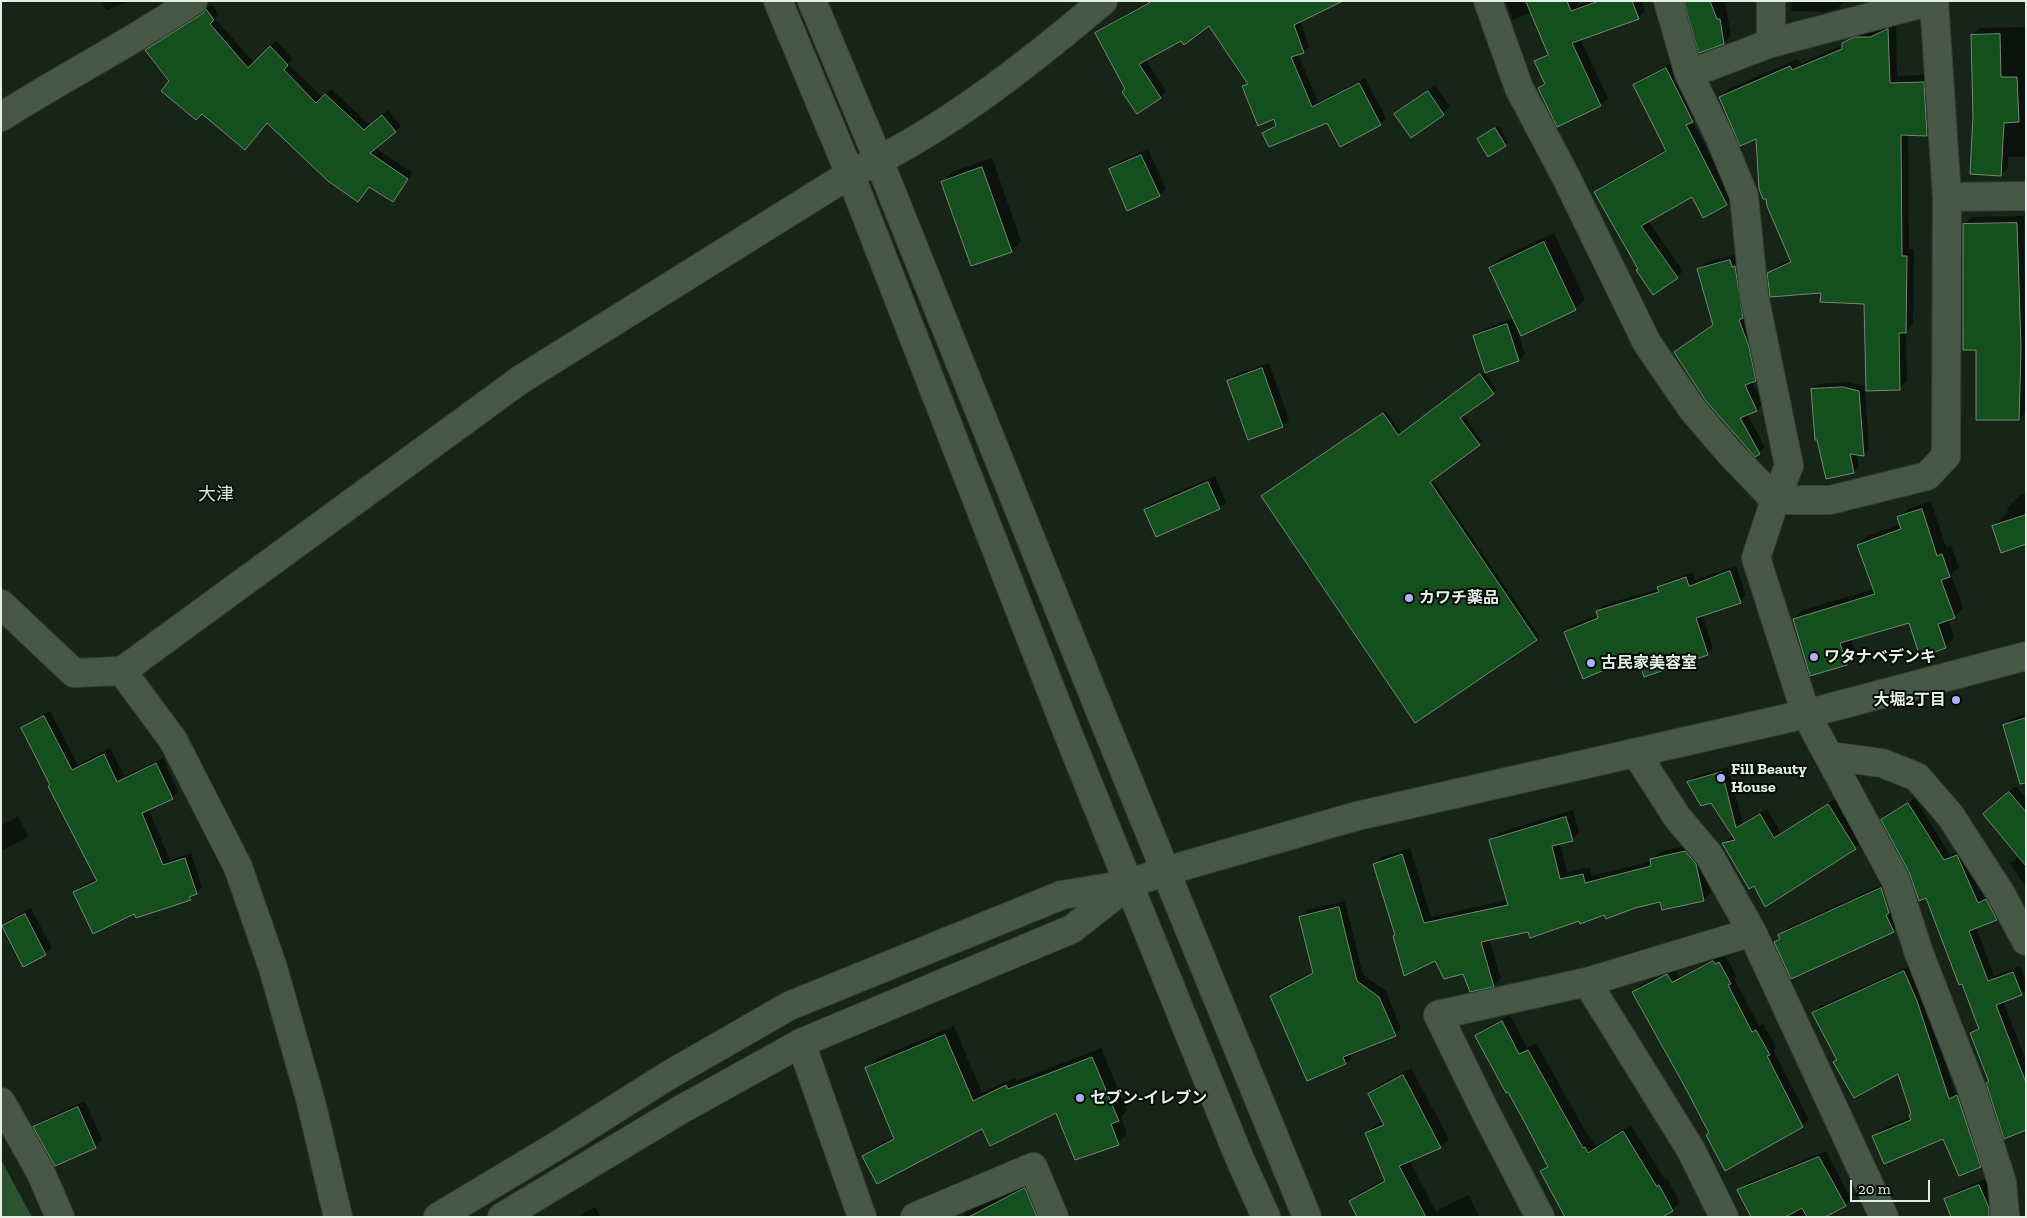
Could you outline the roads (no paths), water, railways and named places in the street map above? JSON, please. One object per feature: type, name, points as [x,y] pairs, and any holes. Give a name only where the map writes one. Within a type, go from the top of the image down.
[{"type":"street","points":[[1,117],[36,94],[164,20],[193,1]]},
{"type":"street","points":[[778,1],[850,174],[1067,731],[1239,1157],[1266,1217]]},
{"type":"street","points":[[812,1],[1307,1217]]},
{"type":"street","points":[[1,604],[74,673],[122,671],[520,380],[850,174],[879,162],[965,108],[1064,34],[1103,1]]},
{"type":"street","points":[[1488,1],[1519,88],[1566,179],[1646,343],[1693,410],[1729,452],[1775,500],[1830,500],[1927,476],[1946,456],[1947,197],[1933,1],[1771,44],[1688,74]]},
{"type":"street","points":[[1668,1],[1688,74],[1720,138],[1744,196],[1754,295],[1788,466],[1756,558],[1806,714],[1895,879],[1919,953],[1970,1084],[1985,1129],[2002,1182],[2005,1217]]},
{"type":"street","points":[[1771,1],[1771,44]]},
{"type":"street","points":[[1947,197],[2026,196]]},
{"type":"street","points":[[438,1217],[558,1145],[669,1074],[789,1006],[1062,895],[1129,884],[1166,870],[1358,816],[1806,714],[2026,656]]},
{"type":"street","points":[[122,671],[173,740],[238,867],[273,968],[311,1102],[338,1217]]},
{"type":"street","points":[[1636,753],[1677,817],[1709,855],[1752,932],[1884,1217]]},
{"type":"street","points":[[1829,756],[1882,763],[1916,777],[1950,815],[2001,894],[2026,941]]},
{"type":"street","points":[[502,1217],[682,1109],[801,1043],[1072,929],[1129,884]]},
{"type":"street","points":[[1540,1217],[1484,1111],[1438,1014],[1587,982],[1752,932]]},
{"type":"street","points":[[1587,982],[1691,1150],[1724,1217]]},
{"type":"street","points":[[801,1043],[862,1217]]},
{"type":"street","points":[[1,1102],[40,1171],[60,1217]]},
{"type":"street","points":[[915,1217],[1033,1168],[1054,1217]]},
{"type":"place","name":"カワチ薬品","points":[[1409,598]]},
{"type":"place","name":"ワタナベデンキ","points":[[1814,657]]},
{"type":"place","name":"古民家美容室","points":[[1591,663]]},
{"type":"place","name":"大堀2丁目","points":[[1956,700]]},
{"type":"place","name":"Fill Beauty House","points":[[1721,778]]},
{"type":"place","name":"セブン-イレブン","points":[[1080,1098]]},
{"type":"district","name":"大津","points":[[216,495]]}]
